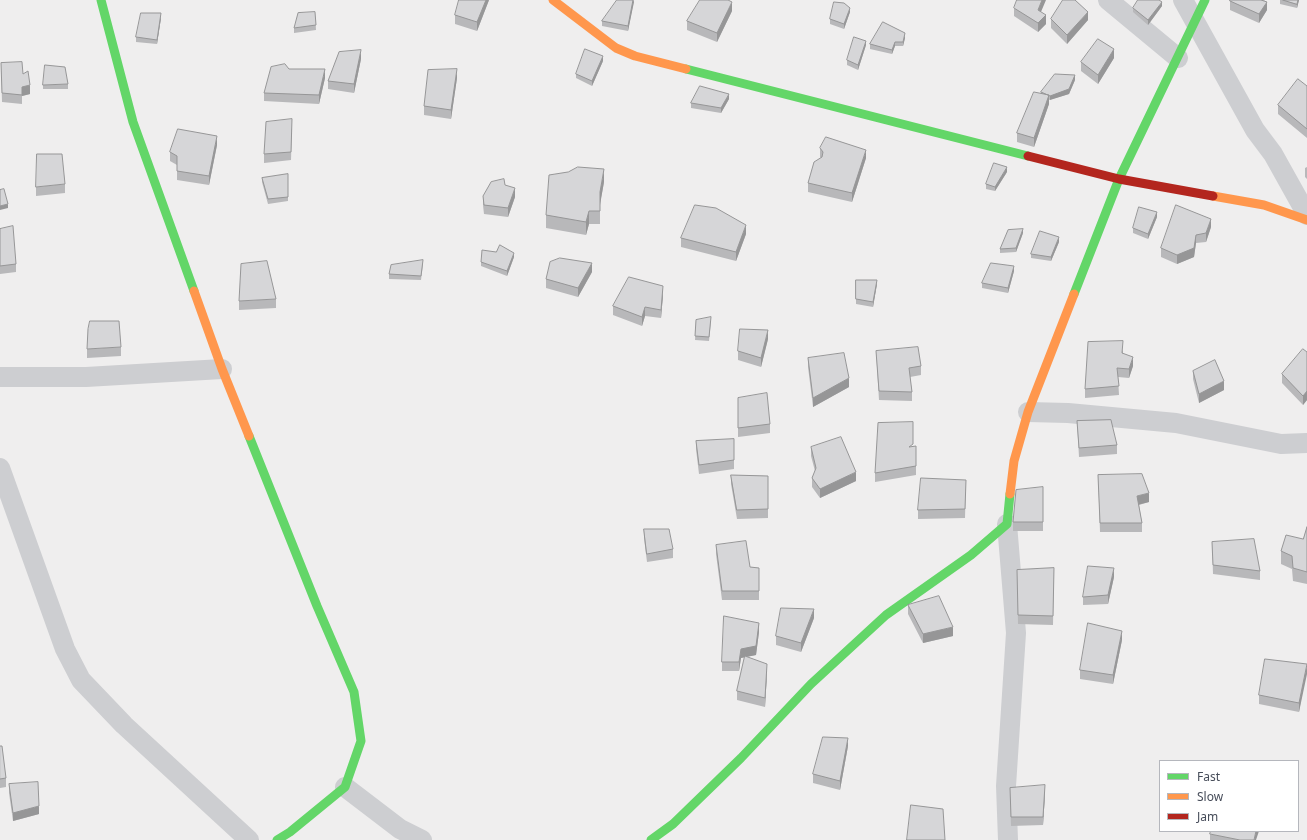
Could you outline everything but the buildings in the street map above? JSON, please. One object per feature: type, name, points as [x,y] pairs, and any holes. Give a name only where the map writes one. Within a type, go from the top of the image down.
[{"type":"street","points":[[101,0],[134,122],[222,369],[317,606],[354,692],[362,741],[345,787],[290,832],[277,840]]},
{"type":"street","points":[[554,0],[616,48],[635,56],[1119,180],[1264,205],[1307,220]]},
{"type":"street","points":[[1108,0],[1178,58]]},
{"type":"street","points":[[1183,0],[1255,130],[1273,154],[1307,215]]},
{"type":"street","points":[[1008,840],[1006,786],[1016,633],[1007,524],[1014,462],[1028,412],[1119,180],[1205,0]]},
{"type":"street","points":[[0,377],[86,377],[222,369]]},
{"type":"street","points":[[1028,412],[1068,413],[1176,423],[1281,444],[1307,443]]},
{"type":"street","points":[[0,468],[66,650],[81,680],[124,725],[249,840]]},
{"type":"street","points":[[651,840],[673,824],[741,758],[811,684],[886,615],[971,555],[1007,524]]},
{"type":"street","points":[[345,787],[400,829],[422,840]]},
{"type":"traffic: fast","points":[[101,0],[133,122],[194,291]]},
{"type":"traffic: fast","points":[[1074,294],[1119,179],[1205,0]]},
{"type":"traffic: fast","points":[[686,69],[1028,156]]},
{"type":"traffic: fast","points":[[249,436],[317,606],[354,692],[361,741],[345,787],[290,832],[277,840]]},
{"type":"traffic: fast","points":[[651,840],[673,824],[741,758],[811,684],[886,615],[971,555],[1007,524],[1010,494]]},
{"type":"traffic: slow","points":[[553,0],[616,48],[635,56],[686,69]]},
{"type":"traffic: slow","points":[[1213,196],[1264,205],[1307,220]]},
{"type":"traffic: slow","points":[[194,291],[222,369],[249,436]]},
{"type":"traffic: slow","points":[[1010,494],[1014,461],[1028,412],[1074,294]]},
{"type":"traffic: jam","points":[[1028,156],[1119,179],[1213,196]]}]
